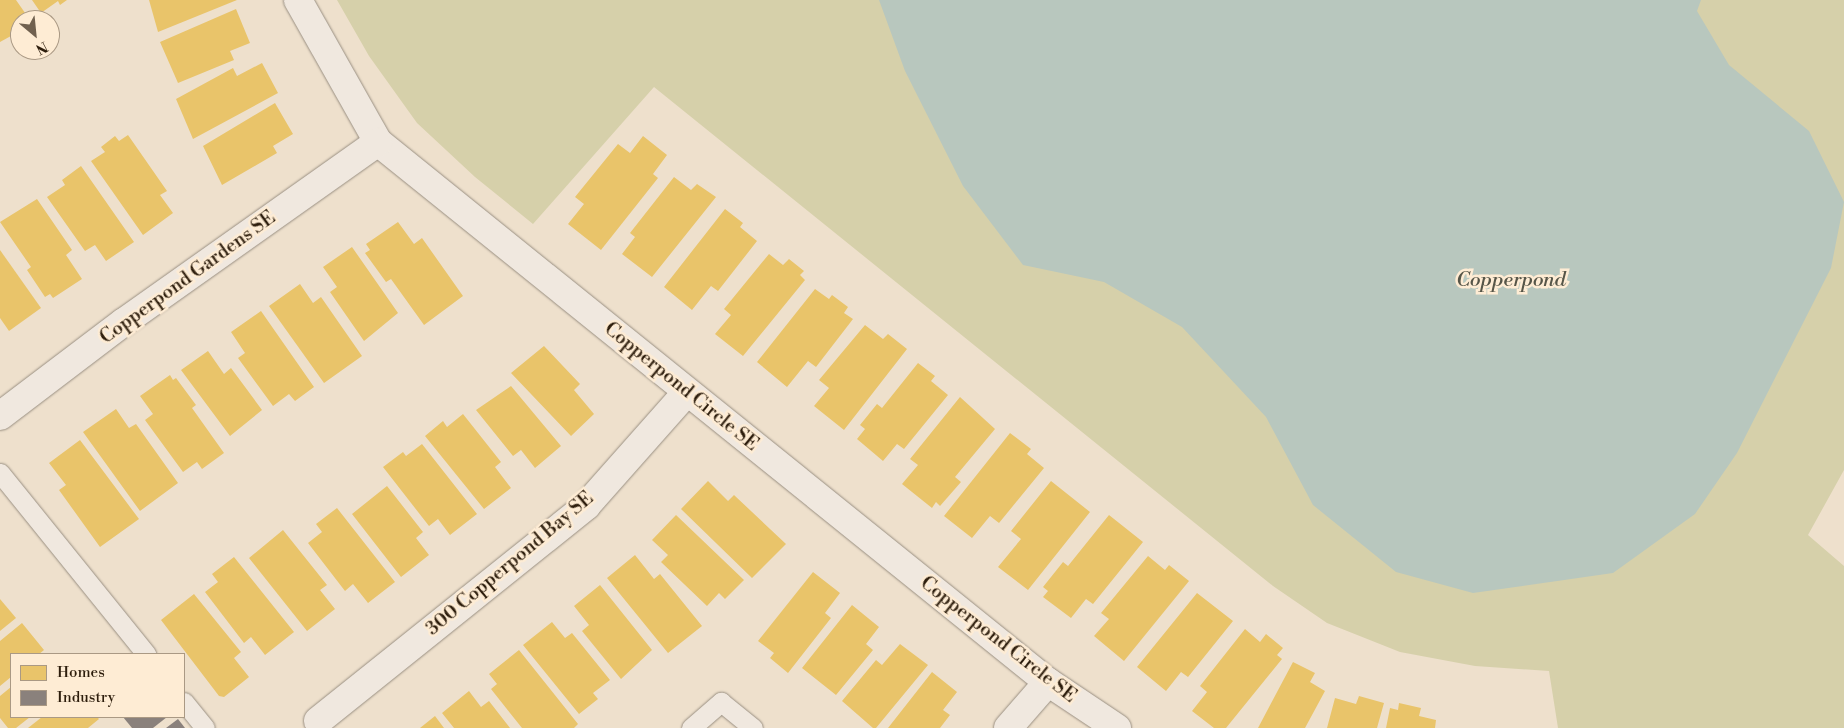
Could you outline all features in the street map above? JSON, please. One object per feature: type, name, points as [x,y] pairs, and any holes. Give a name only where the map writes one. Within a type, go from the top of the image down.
[{"type":"street","name":"Copperpond Circle SE","points":[[298,0],[378,142],[1048,682],[1117,728]]},
{"type":"street","name":"Copperpond Gardens SE","points":[[0,416],[124,322],[378,142]]},
{"type":"street","name":"300 Copperpond Bay SE","points":[[318,721],[586,506],[687,392]]},
{"type":"street","points":[[1008,728],[1048,682]]},
{"type":"lane","points":[[0,473],[145,653]]},
{"type":"lane","points":[[691,728],[720,702],[753,728]]},
{"type":"lane","points":[[185,703],[205,728]]},
{"type":"shaded area","points":[[337,0],[1844,0],[1844,470],[1808,535],[1844,566],[1844,728],[1558,728],[1549,671],[1475,666],[1400,652],[1327,623],[1273,586],[654,87],[533,224],[475,177],[417,123],[369,56]]},
{"type":"water","name":"Copperpond","points":[[879,0],[1701,0],[1697,11],[1729,65],[1809,131],[1844,202],[1831,268],[1737,453],[1695,514],[1613,573],[1473,593],[1396,572],[1313,505],[1266,417],[1182,327],[1104,282],[1023,265],[963,186],[905,71]]},
{"type":"building: Homes","points":[[0,0],[16,0],[23,10],[10,10],[10,36],[0,42]]},
{"type":"building: Homes","points":[[32,0],[67,0],[60,5],[58,1],[45,10],[39,10]]},
{"type":"building: Homes","points":[[149,0],[237,0],[158,32]]},
{"type":"building: Homes","points":[[236,9],[250,43],[230,51],[234,60],[178,83],[160,42]]},
{"type":"building: Homes","points":[[262,63],[278,93],[193,139],[176,99],[233,68],[237,76]]},
{"type":"building: Homes","points":[[275,103],[293,134],[273,146],[277,153],[222,185],[203,146]]},
{"type":"building: Homes","points":[[128,135],[167,191],[160,195],[173,213],[143,235],[91,161],[105,152],[101,147],[115,136],[119,141]]},
{"type":"building: Homes","points":[[643,136],[667,155],[653,174],[658,178],[601,250],[568,224],[584,204],[575,197],[618,144],[630,153]]},
{"type":"building: Homes","points":[[81,166],[134,242],[106,261],[95,245],[85,251],[47,197],[65,185],[62,180]]},
{"type":"building: Homes","points":[[674,177],[691,190],[697,184],[716,197],[652,277],[622,254],[635,237],[630,233]]},
{"type":"building: Homes","points":[[37,199],[72,250],[66,255],[82,279],[53,298],[50,294],[45,297],[27,270],[31,267],[0,222]]},
{"type":"building: Homes","points":[[725,209],[743,223],[740,227],[757,241],[718,291],[711,286],[692,310],[664,287]]},
{"type":"building: Homes","points":[[398,222],[414,244],[422,238],[463,296],[424,325],[391,279],[386,282],[365,253],[370,250],[366,244]]},
{"type":"building: Homes","points":[[352,247],[398,313],[364,341],[330,292],[337,287],[323,267]]},
{"type":"building: Homes","points":[[0,250],[41,308],[9,331],[0,318]]},
{"type":"building: Homes","points":[[769,254],[783,265],[789,259],[804,271],[800,275],[805,280],[743,356],[715,334],[731,315],[724,309]]},
{"type":"building: Homes","points":[[300,284],[313,303],[321,297],[362,356],[324,383],[269,306]]},
{"type":"building: Homes","points":[[815,289],[829,299],[832,295],[848,307],[844,313],[853,319],[816,367],[808,361],[787,387],[757,362]]},
{"type":"building: Homes","points":[[261,311],[314,387],[295,401],[289,394],[273,406],[238,358],[245,353],[231,332]]},
{"type":"building: Homes","points":[[865,325],[883,339],[888,334],[907,349],[844,430],[814,406],[829,388],[819,380]]},
{"type":"building: Homes","points":[[544,346],[580,384],[574,390],[594,414],[571,436],[511,373]]},
{"type":"building: Homes","points":[[208,351],[224,374],[231,368],[262,410],[230,436],[181,370]]},
{"type":"building: Homes","points":[[918,363],[935,376],[931,381],[948,395],[904,449],[897,444],[883,461],[857,439],[865,429],[860,425],[877,404],[882,408]]},
{"type":"building: Homes","points":[[170,375],[173,380],[176,378],[196,405],[192,408],[224,453],[202,469],[197,462],[183,472],[145,420],[153,414],[140,396]]},
{"type":"building: Homes","points":[[511,386],[561,446],[535,468],[521,450],[513,456],[476,410]]},
{"type":"building: Homes","points":[[960,397],[995,429],[955,477],[961,482],[940,506],[936,502],[932,508],[902,484],[918,465],[910,459]]},
{"type":"building: Homes","points":[[116,409],[129,428],[136,424],[178,483],[140,511],[83,432]]},
{"type":"building: Homes","points":[[463,414],[501,462],[495,467],[511,488],[484,509],[425,436],[443,421],[447,427]]},
{"type":"building: Homes","points":[[1010,433],[1031,449],[1027,454],[1044,468],[999,523],[990,516],[972,538],[944,516]]},
{"type":"building: Homes","points":[[80,440],[139,519],[100,547],[59,490],[66,485],[49,463]]},
{"type":"building: Homes","points":[[422,444],[477,514],[450,535],[438,519],[429,526],[383,467],[403,452],[406,456]]},
{"type":"building: Homes","points":[[708,481],[728,501],[734,495],[786,544],[752,578],[681,509]]},
{"type":"building: Homes","points":[[1051,481],[1090,512],[1028,590],[998,567],[1021,539],[1011,531]]},
{"type":"building: Homes","points":[[387,486],[423,532],[416,538],[429,555],[401,577],[352,514]]},
{"type":"building: Homes","points":[[337,508],[395,582],[368,603],[353,584],[345,591],[308,543],[322,532],[316,524]]},
{"type":"building: Homes","points":[[676,515],[744,580],[725,599],[719,593],[707,606],[661,562],[668,555],[652,540]]},
{"type":"building: Homes","points":[[1109,515],[1143,542],[1093,604],[1086,599],[1071,618],[1043,597],[1048,591],[1043,587],[1063,562],[1068,566]]},
{"type":"building: Homes","points":[[283,530],[327,585],[320,590],[335,609],[307,631],[249,558]]},
{"type":"building: Homes","points":[[635,555],[654,579],[660,574],[702,626],[668,653],[607,578]]},
{"type":"building: Homes","points":[[1148,556],[1165,570],[1169,565],[1189,581],[1124,661],[1094,636],[1109,619],[1101,613]]},
{"type":"building: Homes","points":[[234,557],[294,632],[265,655],[251,637],[244,643],[205,592],[218,582],[212,574]]},
{"type":"building: Homes","points":[[813,572],[840,593],[825,613],[831,618],[788,673],[770,658],[774,653],[758,641]]},
{"type":"building: Homes","points":[[600,585],[652,650],[621,679],[582,631],[589,625],[574,606]]},
{"type":"building: Homes","points":[[1197,593],[1233,621],[1188,677],[1181,672],[1166,691],[1137,667]]},
{"type":"building: Homes","points":[[194,594],[241,652],[234,658],[249,677],[224,697],[219,696],[161,620]]},
{"type":"building: Homes","points":[[0,599],[16,618],[0,631]]},
{"type":"building: Homes","points":[[852,605],[879,627],[866,644],[873,650],[836,695],[802,668]]},
{"type":"building: Homes","points":[[552,622],[565,638],[572,633],[610,680],[593,693],[598,699],[579,714],[523,645]]},
{"type":"building: Homes","points":[[22,623],[44,650],[40,653],[10,653],[10,678],[0,686],[0,641]]},
{"type":"building: Homes","points":[[1245,629],[1260,642],[1266,634],[1283,648],[1277,655],[1282,659],[1226,728],[1214,728],[1192,711],[1207,692],[1200,686]]},
{"type":"building: Homes","points":[[900,644],[928,665],[876,728],[873,728],[842,701],[876,660],[882,665]]},
{"type":"building: Homes","points":[[519,650],[578,724],[574,728],[522,728],[491,689],[497,684],[489,674]]},
{"type":"building: Homes","points":[[1293,662],[1315,673],[1310,682],[1325,691],[1305,728],[1258,728]]},
{"type":"building: Homes","points":[[932,672],[957,692],[943,710],[950,715],[940,728],[888,728]]},
{"type":"building: Homes","points":[[10,688],[10,718],[29,718],[16,728],[8,728],[0,718],[0,696]]},
{"type":"building: Homes","points":[[469,691],[481,707],[489,701],[510,728],[454,728],[442,713]]},
{"type":"building: Homes","points":[[1359,696],[1384,703],[1377,728],[1327,728],[1335,698],[1356,704]]},
{"type":"building: Homes","points":[[1399,703],[1421,708],[1419,716],[1436,720],[1435,728],[1386,728],[1390,708],[1398,710]]},
{"type":"building: Homes","points":[[435,716],[444,728],[420,728]]},
{"type":"building: Homes","points":[[41,718],[99,719],[88,728],[28,728]]},
{"type":"building: Industry","points":[[124,718],[166,718],[153,728],[132,728]]},
{"type":"building: Industry","points":[[178,719],[185,728],[166,728]]}]
